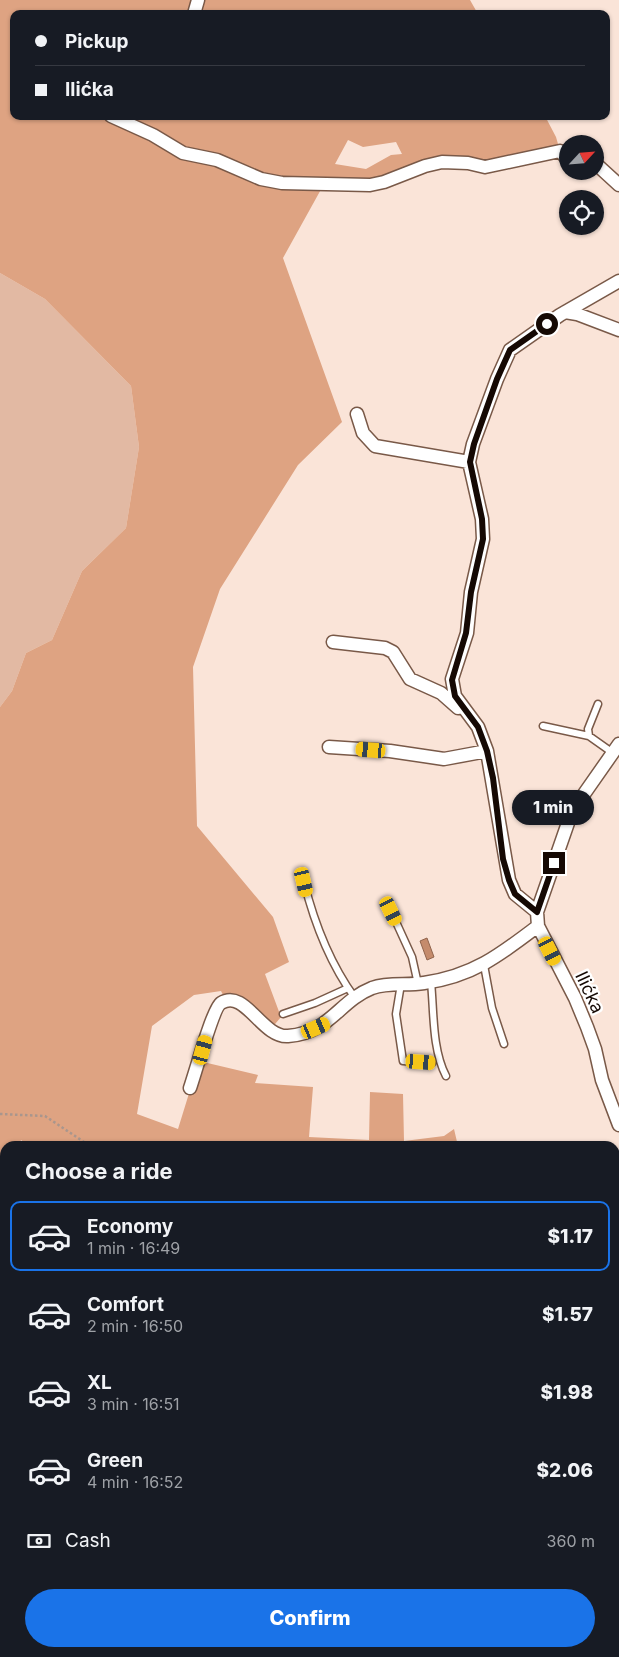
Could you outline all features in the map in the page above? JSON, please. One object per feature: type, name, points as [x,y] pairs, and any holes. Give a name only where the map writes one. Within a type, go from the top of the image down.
[{"type":"street","points":[[120,120],[153,135],[183,153],[217,160],[261,179],[282,184],[370,185],[442,162],[468,163],[485,167],[559,150]]},
{"type":"street","points":[[604,171],[619,185]]},
{"type":"street","points":[[537,912],[515,894],[509,880],[503,859],[494,782],[487,751],[478,727],[455,696],[452,680],[466,633],[471,592],[483,539],[482,519],[470,462],[474,444],[497,379],[510,350],[565,312],[619,282]]},
{"type":"street","points":[[565,312],[577,314],[619,330]]},
{"type":"street","points":[[357,414],[363,433],[375,446],[470,462]]},
{"type":"street","points":[[333,642],[385,648],[393,652],[410,679],[441,694],[478,727]]},
{"type":"street","points":[[328,747],[390,751],[444,759],[487,751]]},
{"type":"street","name":"Ilićka","points":[[616,748],[584,794],[569,820],[537,912],[538,926],[575,998],[587,1027],[602,1080],[619,1126]]},
{"type":"street","points":[[190,1088],[212,1016],[218,1004],[226,1001],[236,1001],[247,1008],[270,1030],[286,1036],[305,1032],[326,1023],[351,993],[390,984],[424,983],[454,977],[484,965],[538,926]]},
{"type":"lane","points":[[589,736],[588,729],[598,704]]},
{"type":"lane","points":[[543,726],[589,736],[616,748]]},
{"type":"lane","points":[[283,1014],[351,993],[321,935],[304,882]]},
{"type":"lane","points":[[391,911],[424,983],[442,1068],[446,1076]]},
{"type":"lane","points":[[484,965],[492,1008],[504,1044]]},
{"type":"lane","points":[[401,984],[396,1014],[403,1060],[432,1063]]},
{"type":"path","points":[[0,1114],[45,1116],[82,1141]]},
{"type":"shaded area","points":[[0,0],[470,0],[476,10],[10,10],[10,120],[547,120],[556,137],[559,151],[324,184],[283,258],[342,422],[298,465],[220,589],[193,667],[197,826],[273,917],[289,962],[265,974],[281,1017],[270,1030],[226,1001],[221,991],[194,995],[152,1026],[137,1114],[178,1129],[199,1061],[258,1075],[255,1083],[313,1087],[309,1137],[369,1140],[370,1092],[403,1094],[404,1141],[0,1141],[0,707],[12,691],[26,653],[52,640],[82,571],[126,528],[139,447],[131,386],[45,299],[0,273]],"holes":[[[348,140],[363,147],[396,142],[402,154],[391,155],[366,169],[335,164]]]},
{"type":"shaded area","points":[[0,273],[45,299],[131,386],[139,447],[126,528],[82,571],[52,640],[26,653],[12,691],[0,707]]},
{"type":"shaded area","points":[[427,938],[434,957],[427,960],[420,941]]},
{"type":"shaded area","points":[[454,1129],[457,1141],[404,1141],[444,1136]]},
{"type":"route","points":[[547,324],[510,350],[497,379],[474,444],[470,462],[482,519],[483,539],[471,592],[466,633],[452,680],[452,687],[455,696],[468,711],[478,727],[487,751],[495,791],[503,859],[509,880],[515,894],[537,912],[547,889],[554,863]]}]
